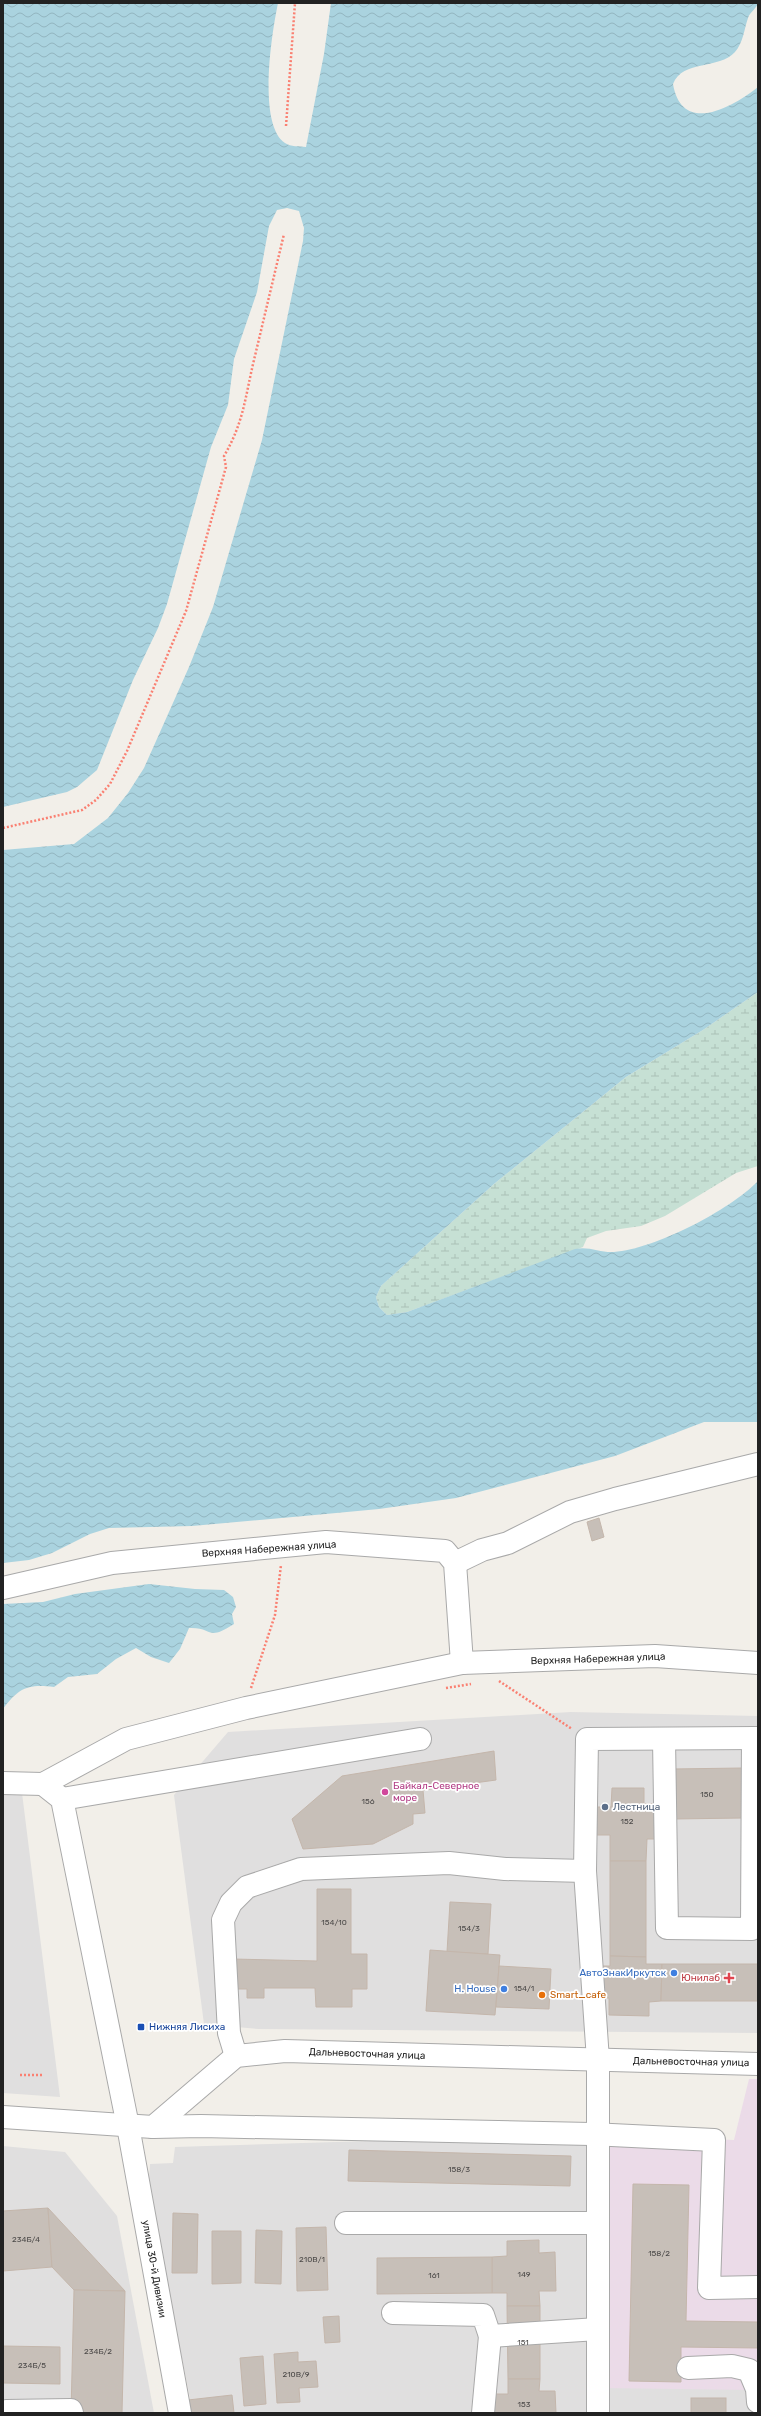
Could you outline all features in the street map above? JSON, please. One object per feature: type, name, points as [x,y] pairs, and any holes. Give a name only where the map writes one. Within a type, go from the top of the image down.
[{"type":"street","points":[[462,1664],[455,1563],[482,1550],[508,1543],[570,1512],[615,1499],[758,1464]]},
{"type":"street","name":"Верхняя Набережная улица","points":[[3,1588],[112,1563],[326,1542],[445,1551],[455,1563]]},
{"type":"street","name":"Верхняя Набережная улица","points":[[43,1784],[126,1739],[246,1708],[462,1664],[655,1656],[758,1663]]},
{"type":"street","points":[[598,2413],[598,2060],[585,1871],[587,1739],[756,1738],[752,1929],[667,1928],[664,1739]]},
{"type":"street","points":[[3,1783],[43,1784],[62,1799],[420,1739]]},
{"type":"street","name":"улица 30-й Дивизии","points":[[62,1799],[128,2126],[180,2413]]},
{"type":"street","points":[[153,2127],[236,2056],[229,2033],[223,1920],[231,1903],[247,1888],[301,1869],[449,1863],[505,1869],[585,1871]]},
{"type":"street","name":"Дальневосточная улица","points":[[236,2056],[285,2052],[758,2064]]},
{"type":"street","points":[[3,2117],[153,2127],[209,2126],[597,2134],[714,2140],[709,2288],[758,2287]]},
{"type":"street","points":[[346,2223],[598,2223]]},
{"type":"street","points":[[393,2313],[483,2315],[490,2336],[483,2413]]},
{"type":"street","points":[[490,2336],[598,2329]]},
{"type":"street","points":[[688,2368],[732,2366],[749,2370],[757,2389],[758,2402]]},
{"type":"street","points":[[5,2411],[71,2410],[72,2413]]},
{"type":"path","points":[[286,126],[295,3]]},
{"type":"path","points":[[3,828],[82,810],[96,800],[110,784],[127,751],[186,611],[226,466],[224,456],[235,438],[244,416],[252,370],[284,234]]},
{"type":"path","points":[[246,1708],[254,1675],[275,1615],[284,1546]]},
{"type":"path","points":[[496,1680],[587,1739]]},
{"type":"path","points":[[441,1689],[472,1684]]},
{"type":"path","points":[[20,2075],[44,2075]]},
{"type":"shaded area","points":[[571,1712],[758,1716],[758,2033],[258,2029],[204,2024],[174,1795],[228,1732]]},
{"type":"shaded area","points":[[22,1793],[60,2097],[3,2093],[3,1794]]},
{"type":"shaded area","points":[[749,2079],[758,2079],[758,2390],[597,2388],[597,2134],[734,2140]]},
{"type":"shaded area","points":[[597,2134],[758,2390],[758,2413],[193,2413],[148,2190],[150,2164],[173,2163],[175,2147]]},
{"type":"shaded area","points":[[3,2146],[65,2152],[117,2216],[154,2413],[3,2413]]},
{"type":"green space","points":[[758,992],[758,1166],[736,1173],[665,1216],[641,1226],[606,1231],[587,1238],[583,1247],[407,1312],[387,1315],[379,1307],[376,1297],[381,1286],[494,1184],[626,1077],[703,1030]]},
{"type":"water","points":[[3,3],[278,3],[270,55],[269,98],[271,117],[276,133],[285,143],[292,146],[306,147],[324,54],[331,3],[758,3],[749,16],[742,40],[735,52],[728,58],[685,71],[678,76],[673,84],[678,100],[687,109],[697,113],[722,109],[748,95],[758,87],[758,992],[703,1030],[626,1077],[494,1184],[381,1286],[376,1297],[379,1307],[387,1315],[407,1312],[575,1249],[585,1248],[604,1252],[614,1252],[650,1244],[670,1236],[711,1215],[729,1204],[758,1181],[758,1422],[704,1422],[615,1456],[456,1498],[379,1509],[192,1526],[109,1528],[90,1534],[52,1553],[29,1560],[3,1563],[3,850],[74,844],[108,818],[128,793],[144,768],[189,667],[213,607],[262,440],[303,241],[304,228],[299,211],[287,208],[277,210],[269,226],[257,292],[234,359],[228,405],[211,447],[167,604],[158,628],[133,680],[97,770],[77,787],[67,792],[3,807]]},
{"type":"water","points":[[149,1584],[195,1589],[224,1590],[233,1597],[236,1607],[232,1614],[234,1624],[214,1633],[203,1629],[189,1628],[180,1649],[169,1663],[151,1657],[136,1648],[116,1659],[97,1674],[68,1677],[54,1687],[37,1686],[24,1689],[14,1696],[3,1709],[3,1604],[43,1602],[75,1594]]},
{"type":"building","points":[[599,1518],[604,1537],[592,1541],[587,1522]]},
{"type":"building","points":[[494,1751],[496,1780],[423,1790],[425,1813],[413,1814],[413,1824],[373,1844],[303,1849],[292,1819],[342,1776]]},
{"type":"building","points":[[742,1768],[743,1818],[673,1819],[672,1769]]},
{"type":"building","points":[[612,1788],[644,1788],[644,1804],[660,1803],[660,1839],[647,1839],[646,1861],[610,1861],[610,1835],[595,1835],[595,1807],[611,1807]]},
{"type":"building","points":[[610,1861],[646,1861],[646,1957],[610,1956]]},
{"type":"building","points":[[317,1889],[351,1889],[351,1954],[367,1954],[367,1989],[352,1989],[352,2007],[316,2007],[315,1988],[264,1988],[264,1998],[247,1998],[247,1989],[233,1989],[233,1959],[317,1961]]},
{"type":"building","points":[[450,1902],[491,1904],[488,1954],[447,1952]]},
{"type":"building","points":[[430,1950],[500,1955],[495,2015],[426,2011]]},
{"type":"building","points":[[610,1956],[646,1957],[646,1964],[662,1964],[661,2001],[649,2002],[649,2016],[609,2015],[609,1998],[594,1998],[594,1966],[610,1966]]},
{"type":"building","points":[[662,1964],[758,1964],[758,2001],[661,2001]]},
{"type":"building","points":[[499,1966],[551,1969],[549,2009],[496,2007]]},
{"type":"building","points":[[349,2150],[571,2156],[570,2186],[348,2181]]},
{"type":"building","points":[[633,2184],[689,2185],[686,2321],[758,2322],[758,2348],[681,2347],[681,2382],[629,2381]]},
{"type":"building","points":[[48,2208],[52,2267],[3,2271],[3,2211]]},
{"type":"building","points":[[48,2208],[125,2291],[74,2290],[52,2267]]},
{"type":"building","points":[[173,2213],[198,2214],[197,2273],[172,2273]]},
{"type":"building","points":[[326,2227],[328,2290],[297,2291],[296,2228]]},
{"type":"building","points":[[256,2230],[282,2231],[281,2284],[255,2283]]},
{"type":"building","points":[[212,2231],[241,2231],[241,2283],[212,2284]]},
{"type":"building","points":[[539,2240],[539,2253],[555,2252],[556,2291],[539,2291],[540,2306],[507,2306],[507,2293],[492,2293],[492,2257],[507,2256],[507,2241]]},
{"type":"building","points":[[492,2257],[492,2293],[377,2294],[377,2258]]},
{"type":"building","points":[[74,2290],[125,2291],[122,2413],[71,2413]]},
{"type":"building","points":[[507,2306],[540,2306],[540,2379],[508,2379]]},
{"type":"building","points":[[339,2316],[340,2342],[325,2343],[323,2317]]},
{"type":"building","points":[[3,2346],[60,2347],[60,2384],[3,2383]]},
{"type":"building","points":[[298,2352],[298,2362],[316,2361],[318,2387],[299,2388],[300,2402],[277,2403],[274,2354]]},
{"type":"building","points":[[263,2356],[266,2404],[244,2406],[240,2358]]},
{"type":"building","points":[[508,2379],[540,2379],[539,2391],[555,2391],[556,2413],[492,2413],[492,2394],[508,2394]]},
{"type":"building","points":[[232,2395],[234,2413],[189,2413],[188,2400]]},
{"type":"building","points":[[691,2398],[726,2398],[726,2413],[691,2413]]},
{"type":"place","name":"Байкал-Северное море","points":[[385,1792]]},
{"type":"place","name":"Лестница","points":[[605,1807]]},
{"type":"place","name":"АвтоЗнакИркутск","points":[[674,1973]]},
{"type":"place","name":"Юнилаб","points":[[729,1978]]},
{"type":"place","name":"H. House","points":[[504,1989]]},
{"type":"place","name":"Smart_cafe","points":[[542,1995]]},
{"type":"place","name":"Нижняя Лисиха","points":[[141,2027]]}]
